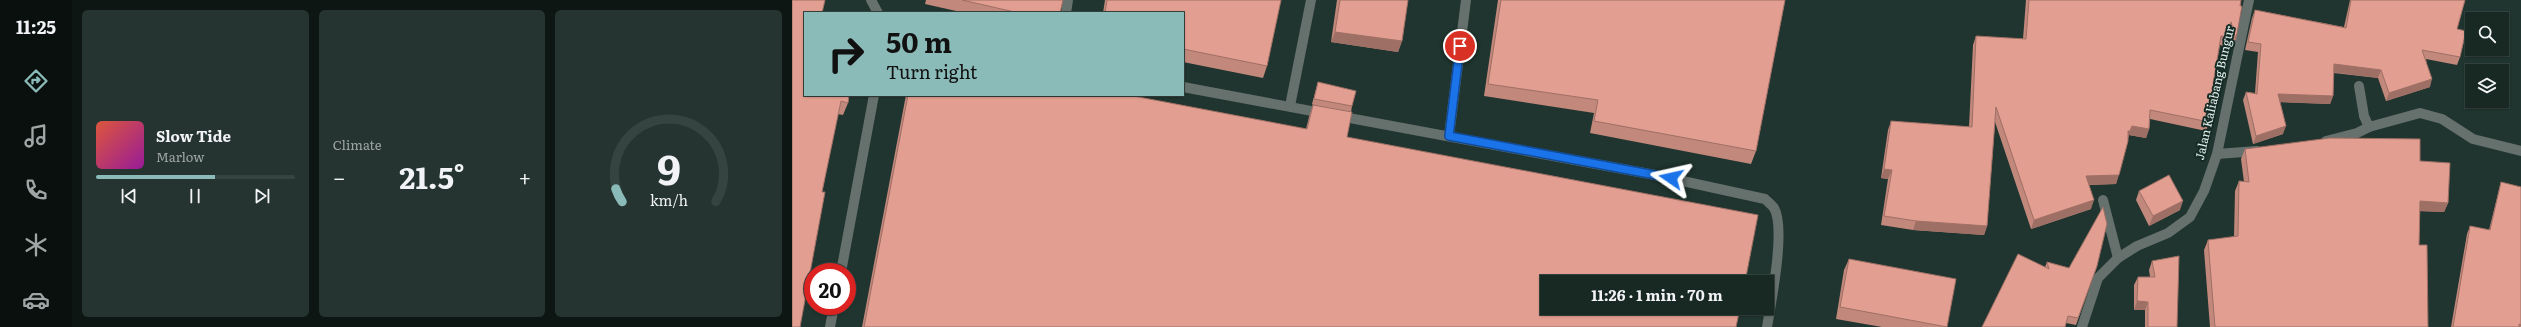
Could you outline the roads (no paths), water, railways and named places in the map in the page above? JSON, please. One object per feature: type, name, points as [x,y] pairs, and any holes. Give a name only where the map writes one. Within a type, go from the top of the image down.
[{"type":"street","points":[[871,0],[877,12]]},
{"type":"street","points":[[1066,12],[1068,0]]},
{"type":"street","points":[[1290,106],[1311,0]]},
{"type":"street","points":[[1449,136],[1466,0]]},
{"type":"street","name":"Jalan Kaliabang Bungur","points":[[2082,327],[2098,278],[2118,258],[2137,246],[2168,233],[2190,217],[2204,191],[2217,154],[2249,0]]},
{"type":"street","points":[[2359,86],[2364,116],[2369,126]]},
{"type":"street","points":[[1184,87],[1655,175],[1765,199],[1774,208],[1778,223],[1775,279],[1767,327]]},
{"type":"street","points":[[843,263],[874,96]]},
{"type":"street","points":[[2314,144],[2357,133],[2369,126],[2411,114],[2429,114],[2442,119],[2473,139],[2521,152]]},
{"type":"street","points":[[2217,154],[2270,149]]},
{"type":"street","points":[[2103,200],[2118,258]]},
{"type":"street","points":[[830,327],[832,315]]}]
